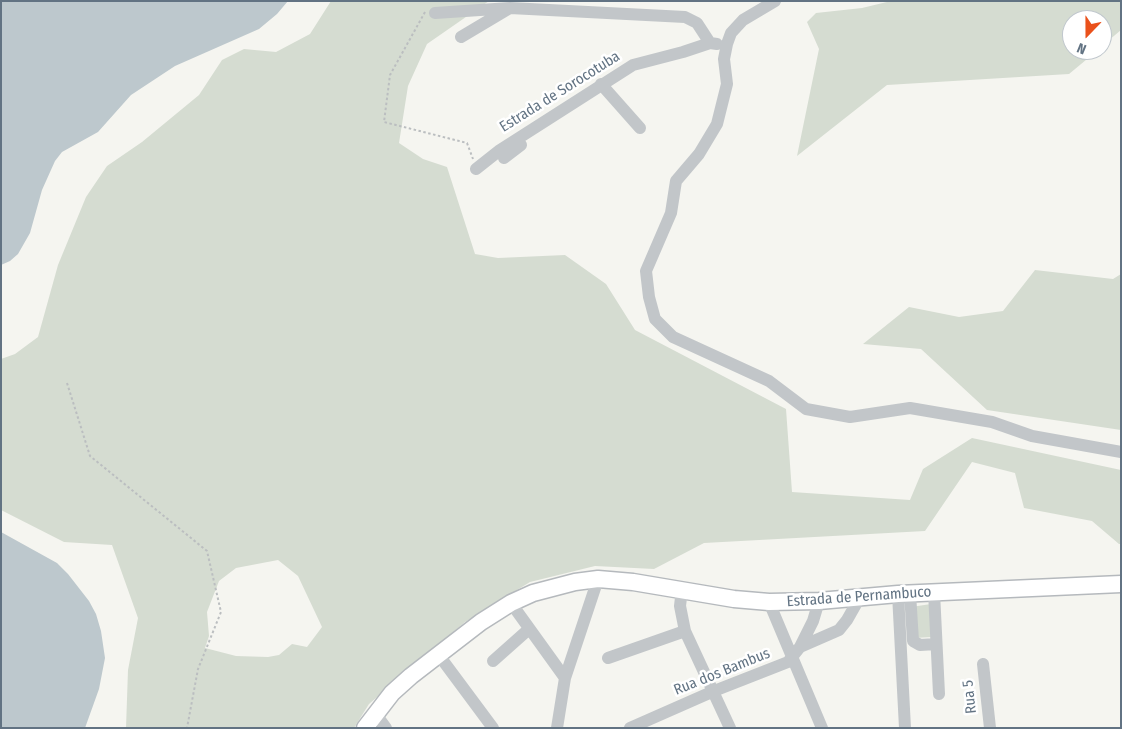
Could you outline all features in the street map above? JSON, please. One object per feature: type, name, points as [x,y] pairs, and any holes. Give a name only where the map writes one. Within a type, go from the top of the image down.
[{"type":"main road","name":"Estrada de Pernambuco","points":[[365,728],[392,693],[438,654],[481,622],[511,603],[554,586],[598,580],[633,582],[734,599],[769,602],[819,601],[904,593],[1121,584]]},
{"type":"street","points":[[775,1],[743,20],[731,33],[724,59],[727,84],[716,124],[699,154],[676,181],[670,213],[646,271],[649,297],[656,319],[673,337],[769,381],[806,409],[850,416],[910,408],[992,422],[1032,436],[1121,452]]},
{"type":"street","points":[[430,11],[510,8],[685,17],[697,23],[710,43]]},
{"type":"street","points":[[461,37],[510,8]]},
{"type":"street","name":"Estrada de Sorocotuba","points":[[476,168],[507,152],[602,84],[633,65],[710,43],[727,44]]},
{"type":"street","points":[[602,84],[640,128]]},
{"type":"street","points":[[507,152],[545,127]]},
{"type":"street","points":[[557,728],[565,678],[598,580]]},
{"type":"street","points":[[682,589],[680,606],[685,631],[730,728]]},
{"type":"street","points":[[934,592],[939,694]]},
{"type":"street","points":[[904,593],[913,641],[920,645],[936,644]]},
{"type":"street","points":[[904,593],[905,728]]},
{"type":"street","points":[[800,647],[838,630],[847,620],[860,597]]},
{"type":"street","name":"Rua dos Bambus","points":[[630,728],[714,691],[784,665],[792,659],[800,647],[813,621],[819,601]]},
{"type":"street","points":[[769,602],[822,728]]},
{"type":"street","points":[[511,603],[565,678]]},
{"type":"street","points":[[493,661],[529,630]]},
{"type":"street","points":[[608,658],[685,631]]},
{"type":"street","points":[[438,654],[493,728]]},
{"type":"street","name":"Rua 5","points":[[983,664],[990,728]]},
{"type":"street","points":[[375,713],[386,728]]},
{"type":"path","points":[[430,11],[390,75],[384,122],[467,143],[476,168]]},
{"type":"path","points":[[67,383],[90,456],[207,551],[221,612],[198,669],[187,728]]},
{"type":"shaded area","points":[[1,1],[288,1],[277,14],[259,29],[175,66],[131,95],[98,132],[62,152],[55,161],[42,190],[30,233],[18,254],[10,261],[1,265]]},
{"type":"shaded area","points":[[331,1],[489,1],[427,44],[408,86],[399,143],[423,159],[447,167],[475,254],[498,258],[565,255],[606,284],[635,330],[786,409],[792,492],[910,500],[923,469],[972,438],[1121,470],[1121,544],[1092,521],[1024,508],[1015,473],[972,462],[925,531],[704,543],[654,569],[595,566],[530,582],[465,622],[369,704],[354,728],[126,728],[128,670],[138,618],[112,545],[64,542],[1,510],[1,359],[15,354],[38,337],[58,265],[86,197],[107,166],[142,142],[199,95],[222,60],[244,49],[276,52],[310,34]],"holes":[[[278,560],[298,576],[322,627],[307,647],[292,644],[279,655],[268,657],[236,656],[205,648],[209,636],[207,612],[219,581],[236,568]]]},
{"type":"shaded area","points":[[891,1],[1121,1],[1121,30],[1112,38],[1112,10],[1062,10],[1062,60],[1086,60],[1069,74],[887,85],[797,156],[819,49],[807,22],[816,13],[862,8]]},
{"type":"shaded area","points":[[1035,270],[1113,279],[1121,274],[1121,430],[987,410],[921,349],[863,344],[909,307],[959,317],[1003,311]]},
{"type":"shaded area","points":[[1,532],[57,563],[89,601],[96,614],[105,658],[99,689],[85,728],[1,728]]},
{"type":"shaded area","points":[[931,604],[932,637],[914,638],[911,607]]}]
